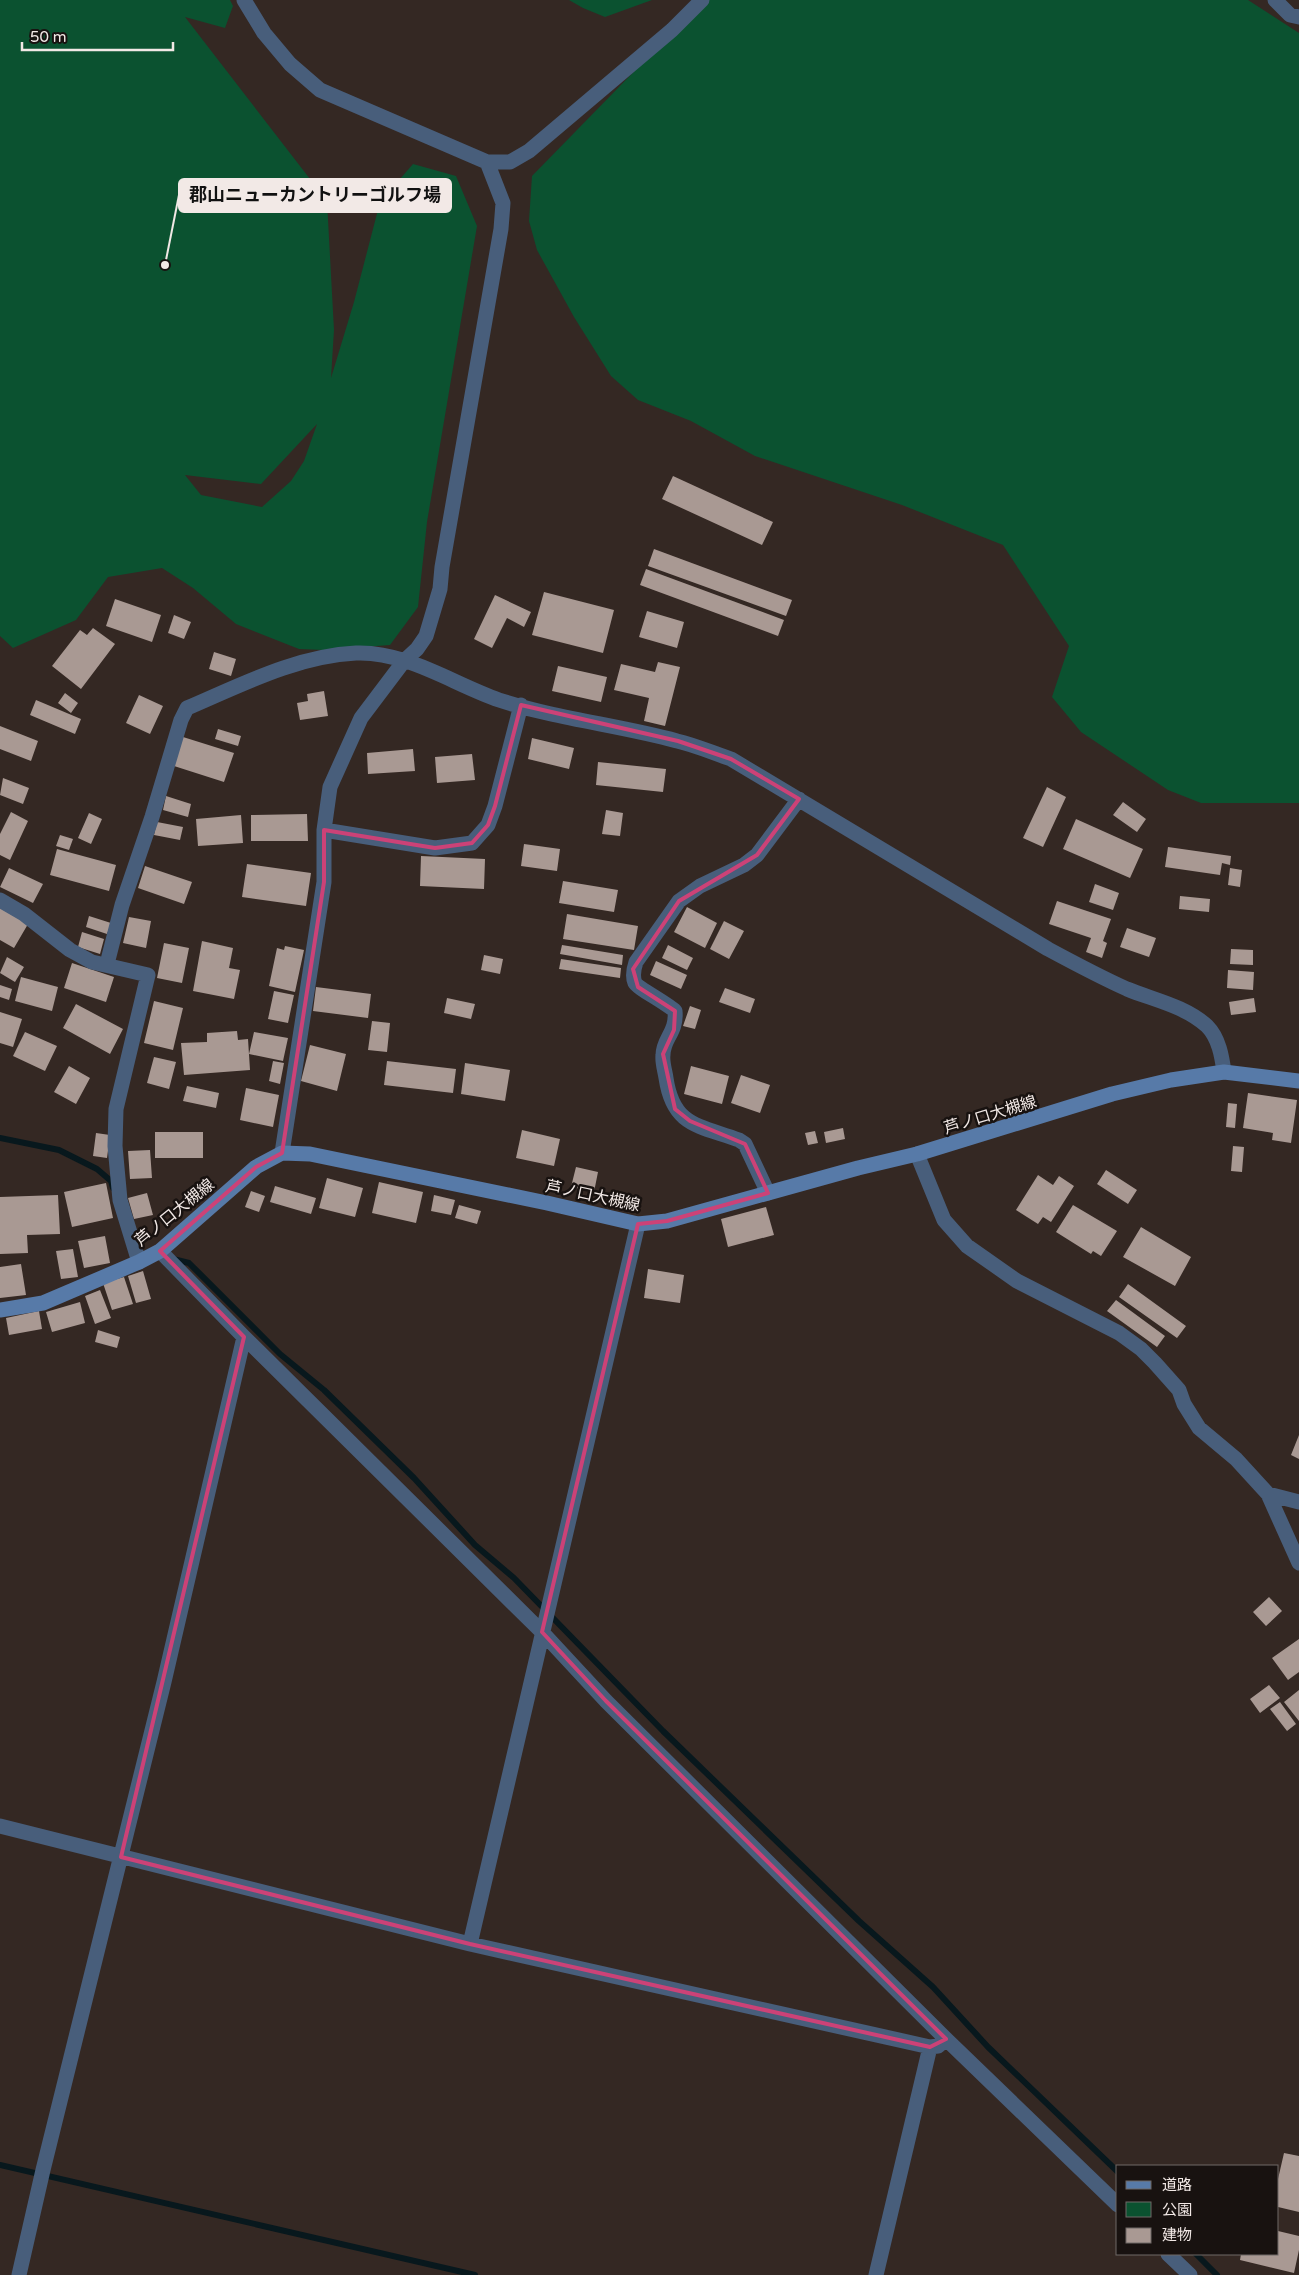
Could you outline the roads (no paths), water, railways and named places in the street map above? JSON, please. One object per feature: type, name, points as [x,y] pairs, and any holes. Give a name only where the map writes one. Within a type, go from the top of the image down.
[{"type":"main road","name":"芦ノ口大槻線","points":[[0,1310],[43,1303],[139,1262],[160,1250],[256,1167],[282,1153],[310,1154],[638,1224],[667,1221],[858,1168],[917,1154],[1112,1094],[1171,1080],[1224,1072],[1299,1081]]},
{"type":"street","points":[[244,0],[264,33],[290,64],[320,90],[487,162],[510,162],[529,151],[672,30],[702,0]]},
{"type":"street","points":[[1275,0],[1290,15],[1299,17]]},
{"type":"street","points":[[282,1153],[322,892],[324,830],[330,787],[361,718],[404,661],[417,649],[426,636],[440,589],[504,203],[487,162]]},
{"type":"street","points":[[107,964],[122,905],[152,817],[181,720],[187,708],[267,672],[324,658],[356,653],[404,661],[499,700],[678,741],[731,758],[1048,949],[1096,975],[1192,1016],[1208,1027],[1215,1038],[1221,1053],[1224,1072]]},
{"type":"street","points":[[324,830],[435,848],[472,843],[488,825],[495,806],[521,705]]},
{"type":"street","points":[[768,1193],[745,1144],[690,1121],[675,1109],[669,1095],[663,1054],[674,1030],[675,1011],[665,1002],[638,987],[634,982],[634,969],[636,962],[679,901],[700,886],[744,865],[757,855],[799,799]]},
{"type":"street","points":[[0,900],[24,914],[70,950],[92,962],[148,975],[116,1110],[115,1146],[120,1200],[139,1262]]},
{"type":"street","points":[[917,1154],[944,1220],[966,1246],[1017,1281],[1120,1333],[1141,1349],[1179,1390],[1184,1404],[1199,1428],[1236,1459],[1268,1494],[1299,1563]]},
{"type":"street","points":[[470,1944],[638,1224]]},
{"type":"street","points":[[160,1250],[244,1338],[542,1632],[606,1701],[946,2040],[1116,2203]]},
{"type":"street","points":[[18,2275],[164,1682],[244,1338]]},
{"type":"street","points":[[1268,1494],[1299,1502]]},
{"type":"street","points":[[0,1826],[470,1944],[930,2047],[938,2046],[946,2040]]},
{"type":"street","points":[[876,2275],[930,2047]]},
{"type":"street","points":[[1169,2255],[1190,2275]]},
{"type":"waterway","points":[[0,1138],[59,1150],[97,1169],[111,1181],[113,1188]]},
{"type":"waterway","points":[[173,1259],[189,1263],[280,1354],[324,1390],[414,1478],[475,1545],[514,1578],[663,1731],[859,1921],[933,1987],[988,2047],[1116,2170]]},
{"type":"waterway","points":[[0,2165],[475,2275]]},
{"type":"waterway","points":[[1197,2255],[1217,2275]]},
{"type":"place","name":"郡山ニューカントリーゴルフ場","points":[[165,265]]}]
